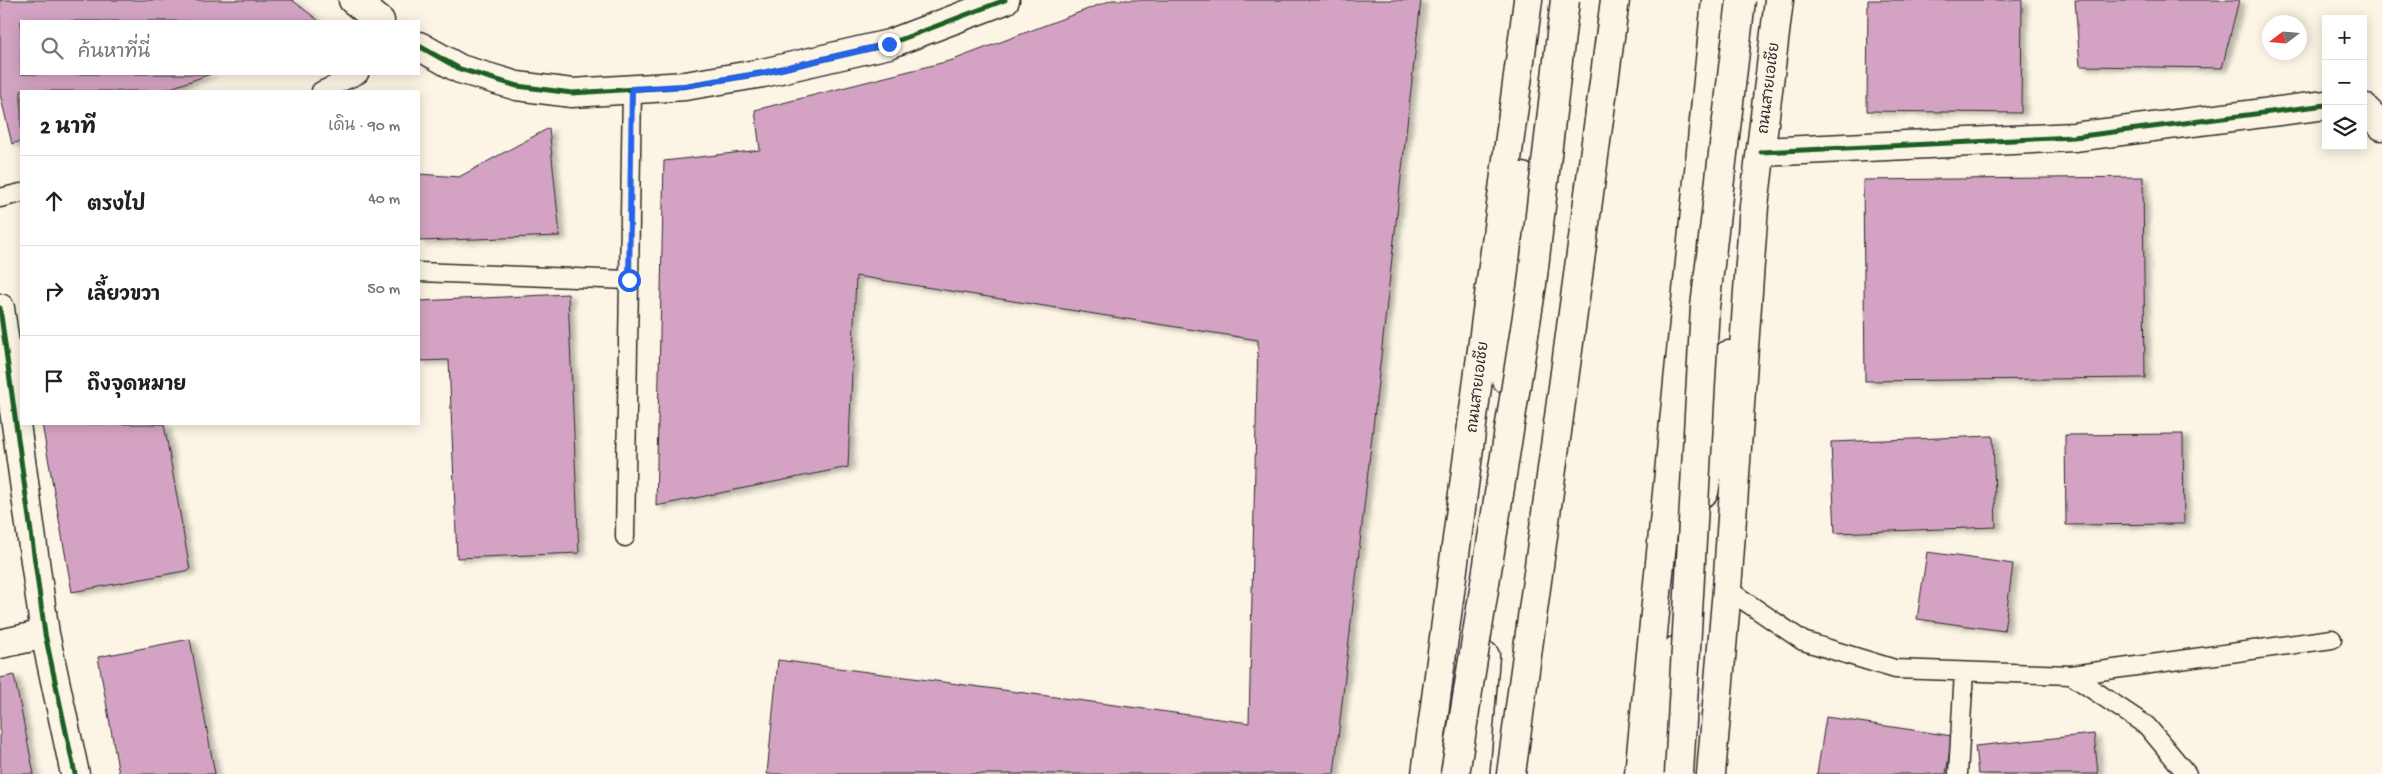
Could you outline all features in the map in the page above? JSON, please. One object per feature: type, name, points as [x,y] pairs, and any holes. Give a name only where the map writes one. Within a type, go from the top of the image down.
[{"type":"main road","points":[[354,0],[379,20]]},
{"type":"main road","points":[[420,47],[460,69],[517,86],[572,93],[685,86],[763,73],[889,44],[1005,0]]},
{"type":"main road","name":"ถนนสายเอเชีย","points":[[1426,774],[1528,0]]},
{"type":"main road","name":"ถนนสายเอเชีย","points":[[1475,774],[1536,0]]},
{"type":"main road","points":[[1455,774],[1532,284],[1566,0]]},
{"type":"main road","points":[[1512,774],[1615,0]]},
{"type":"main road","points":[[1639,774],[1716,0]]},
{"type":"main road","points":[[1679,774],[1705,308],[1741,0]]},
{"type":"main road","name":"ถนนสายเอเชีย","points":[[1711,774],[1727,590],[1754,206],[1779,0]]},
{"type":"main road","points":[[1760,152],[2074,137],[2322,106]]},
{"type":"main road","points":[[2367,111],[2382,126]]},
{"type":"main road","name":"ถนนสายเอเชีย","points":[[1655,774],[1754,206]]},
{"type":"main road","points":[[0,308],[45,634],[75,774]]},
{"type":"main road","points":[[0,644],[45,634]]},
{"type":"lane","points":[[324,90],[357,75]]},
{"type":"lane","points":[[625,537],[632,89]]},
{"type":"lane","points":[[0,198],[20,193]]},
{"type":"lane","points":[[420,272],[629,280]]},
{"type":"lane","points":[[1727,590],[1803,641],[1895,669],[2071,675],[2332,639]]},
{"type":"lane","points":[[1958,774],[1964,672]]},
{"type":"lane","points":[[2071,675],[2148,726],[2188,774]]},
{"type":"building","points":[[0,0],[292,0],[318,20],[20,20],[20,75],[208,75],[165,90],[20,90],[20,141],[12,144],[0,94]]},
{"type":"building","points":[[1112,0],[1421,0],[1334,774],[767,774],[778,660],[1249,723],[1258,340],[856,276],[848,467],[656,506],[664,161],[760,150],[755,110],[953,60]]},
{"type":"building","points":[[1868,0],[2022,0],[2021,113],[1867,111]]},
{"type":"building","points":[[2075,0],[2239,0],[2222,68],[2080,66]]},
{"type":"building","points":[[549,128],[560,236],[420,241],[420,174],[459,177]]},
{"type":"building","points":[[2143,177],[2145,378],[1865,381],[1863,180]]},
{"type":"building","points":[[568,294],[579,553],[457,558],[449,360],[420,361],[420,301]]},
{"type":"building","points":[[42,425],[164,425],[190,570],[72,592]]},
{"type":"building","points":[[2183,434],[2184,524],[2066,525],[2065,435]]},
{"type":"building","points":[[1993,436],[1996,527],[1835,533],[1831,442]]},
{"type":"building","points":[[1927,552],[2013,564],[2004,631],[1917,619]]},
{"type":"building","points":[[190,639],[215,774],[119,774],[98,657]]},
{"type":"building","points":[[14,675],[34,774],[0,774],[0,678]]},
{"type":"building","points":[[1826,717],[1952,736],[1946,774],[1817,774]]},
{"type":"building","points":[[2094,734],[2098,774],[1978,774],[1975,746]]},
{"type":"cycle path","points":[[420,47],[460,69],[517,86],[572,93],[685,86],[763,73],[889,44],[1005,0]]},
{"type":"cycle path","points":[[1761,152],[2074,137],[2322,106]]},
{"type":"cycle path","points":[[0,308],[45,634],[75,774]]},
{"type":"route","points":[[629,280],[632,89],[685,86],[763,73],[889,44]]}]
